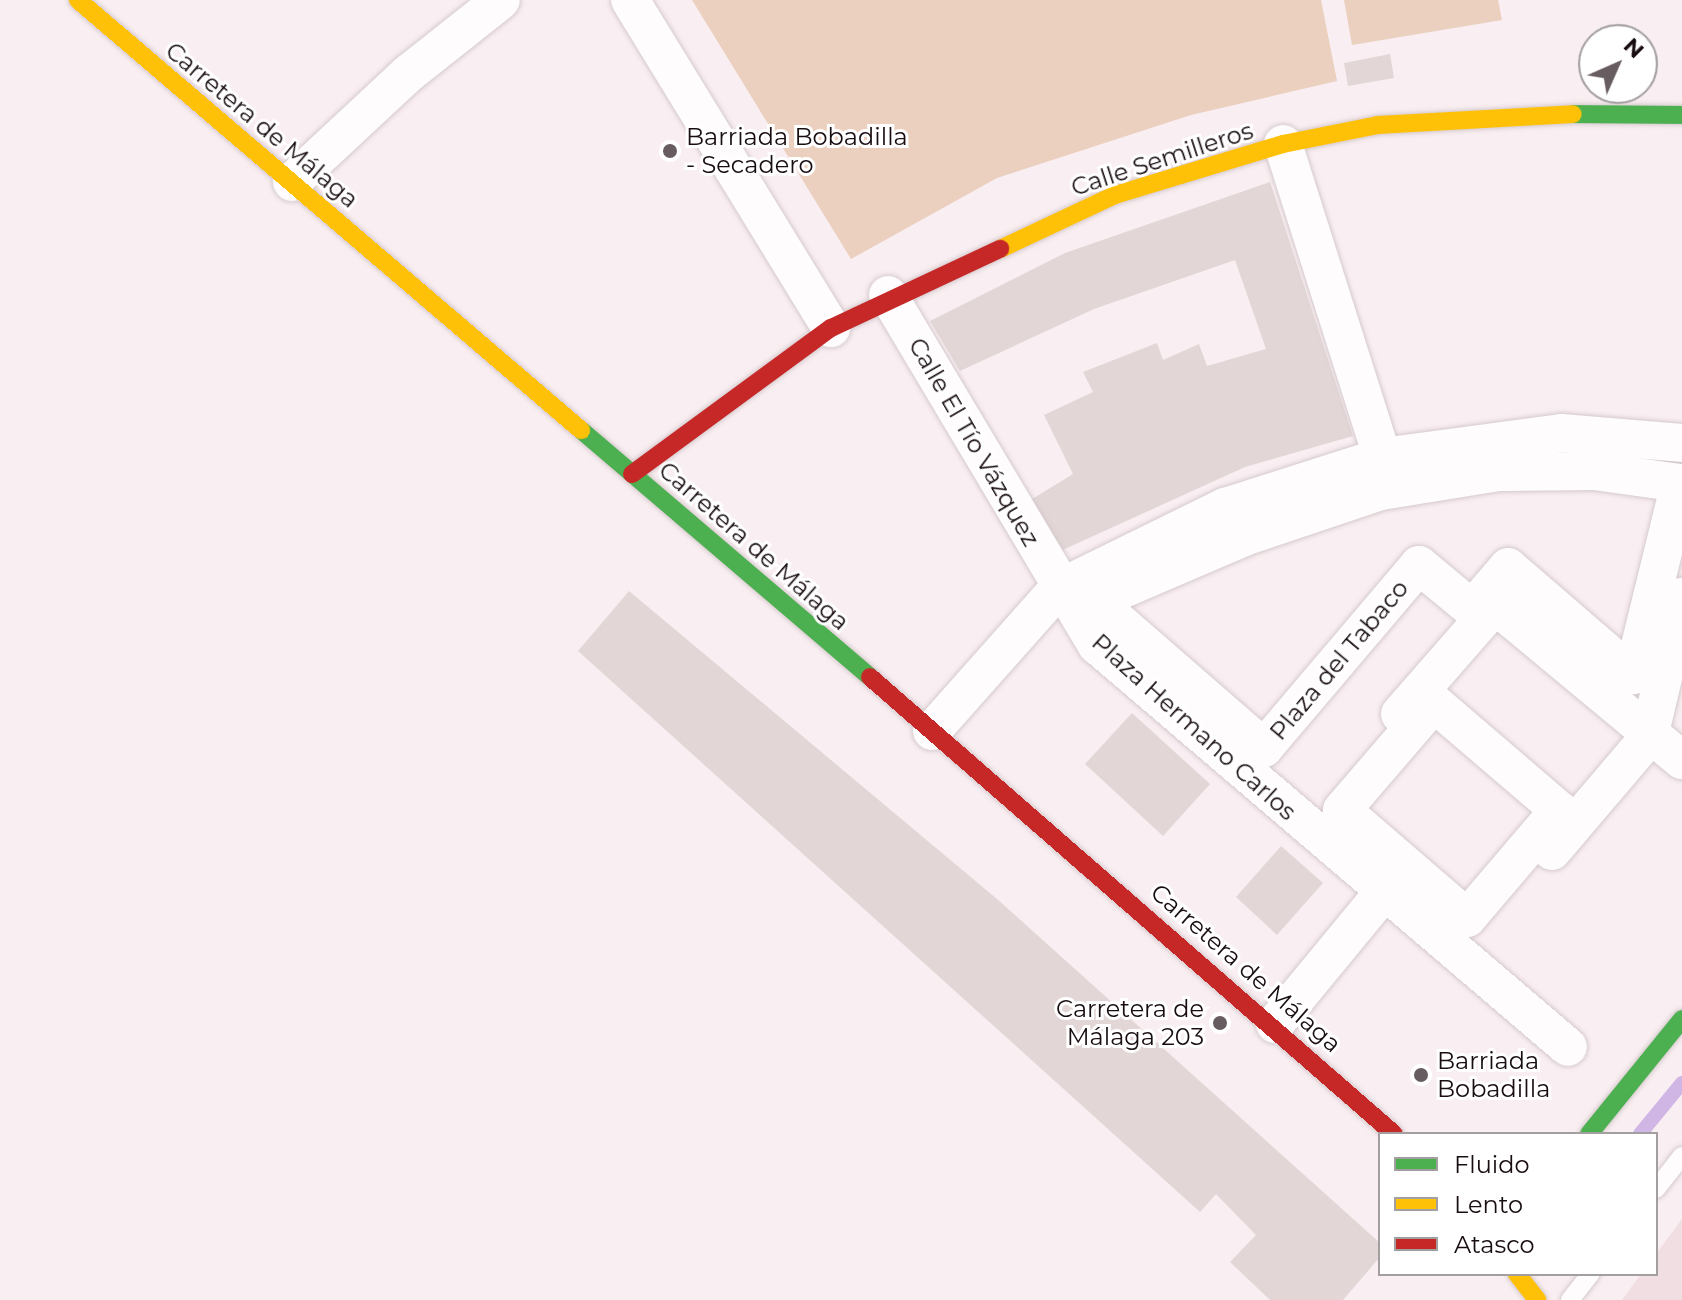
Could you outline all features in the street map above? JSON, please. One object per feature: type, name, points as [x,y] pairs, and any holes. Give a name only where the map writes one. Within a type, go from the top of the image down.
[{"type":"main road","name":"Carretera de Málaga","points":[[78,0],[1275,1024],[1392,1132]]},
{"type":"main road","name":"Calle Semilleros","points":[[632,474],[831,328],[888,295],[1115,195],[1283,144],[1378,125],[1525,114],[1682,115]]},
{"type":"main road","points":[[1591,1132],[1682,1019]]},
{"type":"main road","points":[[1519,1276],[1537,1300]]},
{"type":"street","points":[[292,182],[501,0]]},
{"type":"street","points":[[630,0],[831,328]]},
{"type":"street","points":[[1283,144],[1382,457]]},
{"type":"street","name":"Calle El Tío Vázquez","points":[[888,295],[1058,589]]},
{"type":"street","points":[[932,731],[1058,589],[1225,507],[1382,457],[1561,433],[1682,443]]},
{"type":"street","name":"Plaza del Tabaco","points":[[1594,471],[1680,483],[1633,675],[1508,567],[1472,609],[1419,565],[1264,748],[1095,601],[1244,537],[1381,491],[1500,472],[1594,471]]},
{"type":"street","name":"Plaza Hermano Carlos","points":[[1058,589],[1097,645],[1303,825],[1568,1047]]},
{"type":"street","points":[[1461,958],[1649,737],[1682,597]]},
{"type":"street","name":"Plaza Hermano Carlos","points":[[1432,691],[1559,810],[1467,918],[1342,810],[1495,605],[1649,737]]},
{"type":"street","points":[[1432,691],[1586,811]]},
{"type":"street","name":"Plaza Hermano Carlos","points":[[1303,825],[1432,691]]},
{"type":"street","points":[[1649,737],[1682,760]]},
{"type":"street","points":[[1275,1024],[1383,893]]},
{"type":"lane","points":[[1658,1186],[1682,1156]]},
{"type":"lane","points":[[1570,1300],[1588,1276]]},
{"type":"shaded area","points":[[692,0],[1321,0],[1337,81],[1191,115],[997,178],[851,259]]},
{"type":"shaded area","points":[[1344,0],[1498,0],[1502,20],[1352,45]]},
{"type":"shaded area","points":[[1682,1219],[1682,1300],[1622,1300],[1640,1276],[1658,1276],[1658,1251]]},
{"type":"building","points":[[1390,54],[1394,78],[1348,86],[1344,63]]},
{"type":"building","points":[[1270,182],[1353,436],[1245,467],[1056,553],[1029,501],[1073,474],[1044,415],[1093,392],[1083,372],[1157,343],[1163,360],[1199,344],[1207,366],[1266,349],[1235,260],[1094,309],[960,371],[930,321],[1065,253]]},
{"type":"building","points":[[629,591],[997,899],[1378,1241],[1378,1259],[1343,1300],[1270,1300],[1230,1262],[1256,1235],[1216,1194],[1200,1212],[578,651]]},
{"type":"building","points":[[1132,713],[1210,784],[1163,836],[1085,764]]},
{"type":"building","points":[[1281,846],[1323,883],[1277,935],[1236,897]]},
{"type":"waterway","points":[[1642,1132],[1682,1083]]},
{"type":"traffic: fast","points":[[1573,114],[1682,115]]},
{"type":"traffic: fast","points":[[581,430],[870,677]]},
{"type":"traffic: fast","points":[[1591,1132],[1682,1019]]},
{"type":"traffic: slow","points":[[78,0],[581,430]]},
{"type":"traffic: slow","points":[[1000,249],[1115,195],[1283,144],[1378,125],[1573,114]]},
{"type":"traffic: slow","points":[[1519,1276],[1537,1300]]},
{"type":"traffic: jam","points":[[632,474],[831,328],[1000,249]]},
{"type":"traffic: jam","points":[[870,677],[1392,1132]]},
{"type":"place","name":"Barriada Bobadilla - Secadero","points":[[670,151]]},
{"type":"place","name":"Carretera de Málaga 203","points":[[1220,1023]]},
{"type":"place","name":"Barriada Bobadilla","points":[[1421,1075]]}]
